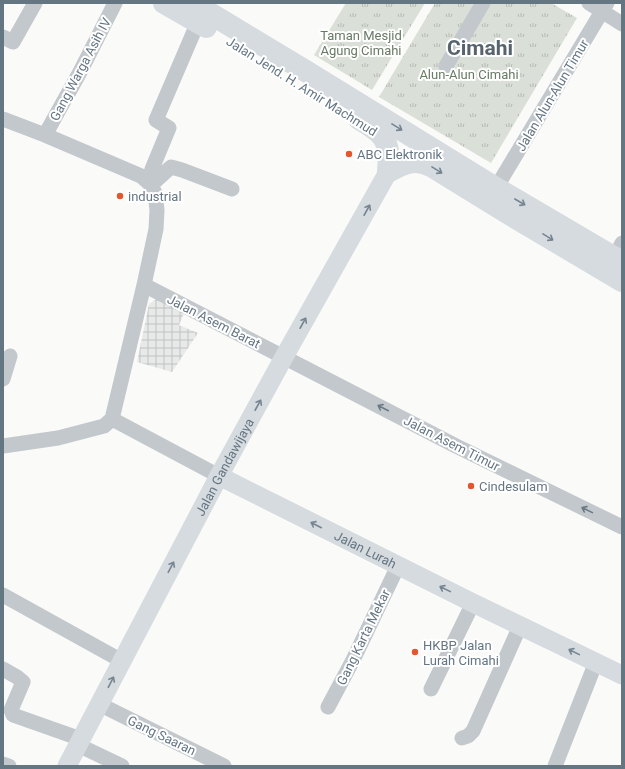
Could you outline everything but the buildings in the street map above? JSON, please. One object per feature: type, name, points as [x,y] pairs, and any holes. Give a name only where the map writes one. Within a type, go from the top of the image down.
[{"type":"highway","name":"Jalan Jend. H. Amir Machmud","points":[[164,3],[200,10],[304,70],[496,188],[620,254]]},
{"type":"highway","name":"Jalan Jend. H. Amir Machmud","points":[[200,10],[381,134],[389,151],[388,172]]},
{"type":"highway","points":[[388,172],[409,162],[418,162],[431,166],[622,281]]},
{"type":"main road","name":"Jalan Gandawijaya","points":[[67,766],[219,476],[388,172]]},
{"type":"main road","name":"Jalan Lurah","points":[[219,476],[398,566],[622,675]]},
{"type":"street","points":[[3,37],[13,42],[35,3]]},
{"type":"street","name":"Gang Warga Asih IV","points":[[45,135],[116,3]]},
{"type":"street","points":[[446,66],[483,3]]},
{"type":"street","points":[[589,3],[605,7],[622,24]]},
{"type":"street","name":"Jalan Alun-Alun Timur","points":[[496,188],[605,7]]},
{"type":"street","points":[[152,169],[169,128],[156,120],[200,10]]},
{"type":"street","points":[[3,119],[45,135],[141,176],[151,185],[155,193],[157,210],[156,229],[144,285],[112,419],[104,426],[58,438],[3,446]]},
{"type":"street","points":[[151,185],[171,167],[232,189]]},
{"type":"street","name":"Jalan Asem Barat","points":[[144,285],[284,357]]},
{"type":"street","points":[[3,379],[10,356]]},
{"type":"street","name":"Jalan Asem Timur","points":[[284,357],[456,446],[622,527]]},
{"type":"street","name":"Jalan Lurah","points":[[112,419],[219,476]]},
{"type":"street","name":"Gang Karta Mekar","points":[[328,706],[353,660],[398,566]]},
{"type":"street","points":[[3,595],[122,661]]},
{"type":"street","points":[[431,689],[473,603]]},
{"type":"street","points":[[462,738],[468,736],[473,731],[520,626]]},
{"type":"street","points":[[555,766],[596,662]]},
{"type":"street","points":[[3,669],[23,682],[11,710],[13,715],[79,742],[122,766]]},
{"type":"street","name":"Gang Saaran","points":[[99,704],[224,766]]},
{"type":"street","points":[[3,764],[9,766]]},
{"type":"shaded area","points":[[158,298],[185,311],[179,325],[198,333],[172,372],[137,362],[149,304]]},
{"type":"green space","name":"Taman Mesjid Agung Cimahi","points":[[346,3],[425,3],[372,90],[314,55]]},
{"type":"green space","name":"Alun-Alun Cimahi","points":[[435,3],[551,3],[577,18],[491,163],[379,97]]},
{"type":"place","name":"ABC Elektronik","points":[[349,154]]},
{"type":"place","name":"industrial","points":[[120,196]]},
{"type":"place","name":"Cindesulam","points":[[471,486]]},
{"type":"place","name":"HKBP Jalan Lurah Cimahi","points":[[415,652]]},
{"type":"district","name":"Cimahi","points":[[480,48]]}]
